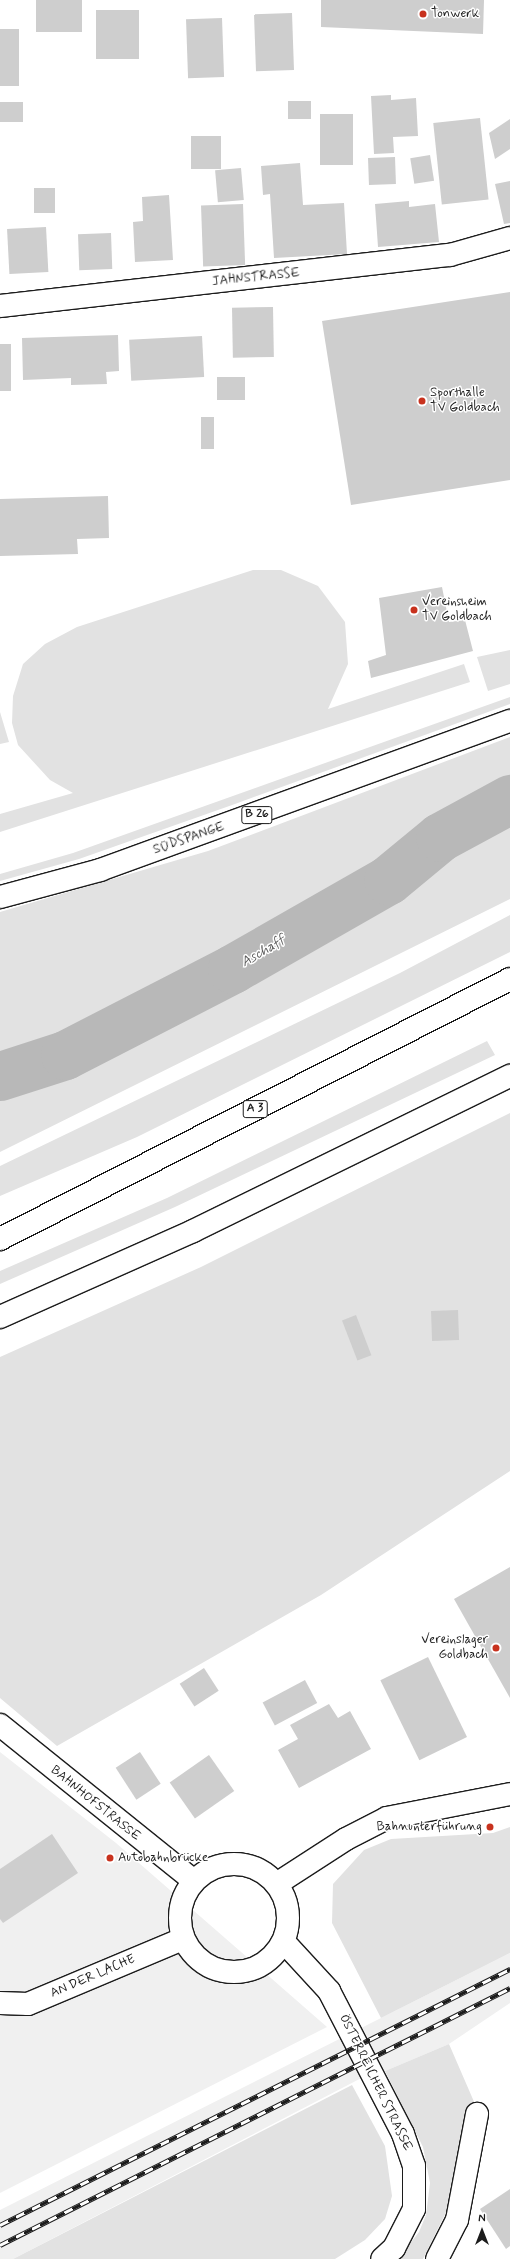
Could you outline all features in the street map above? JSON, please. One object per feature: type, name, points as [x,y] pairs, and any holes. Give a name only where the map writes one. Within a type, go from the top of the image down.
[{"type":"main road","name":"JAHNSTRASSE","points":[[0,306],[450,255],[510,238]]},
{"type":"main road","name":"SÜDSPANGE","points":[[0,897],[100,870],[510,721]]},
{"type":"main road","name":"A 3","points":[[0,1239],[510,979]]},
{"type":"main road","points":[[0,1317],[193,1231],[510,1076]]},
{"type":"main road","name":"BAHNHOFSTRASSE","points":[[0,1725],[193,1880]]},
{"type":"main road","points":[[278,1883],[346,1839],[387,1818],[510,1794]]},
{"type":"main road","points":[[220,1864],[251,1865],[278,1883],[289,1911],[284,1942],[262,1965],[232,1973],[203,1963],[183,1939],[180,1908],[193,1880],[220,1864]]},
{"type":"main road","name":"AN DER LACHE","points":[[0,2003],[28,2004],[183,1939]]},
{"type":"main road","name":"ÖSTERREICHER STRASSE","points":[[284,1942],[329,1991],[403,2134],[414,2166],[414,2209],[394,2248],[382,2259]]},
{"type":"main road","points":[[437,2259],[457,2220],[477,2114]]},
{"type":"shaded area","points":[[253,570],[281,570],[318,586],[345,622],[348,664],[328,709],[464,664],[470,682],[0,832],[0,814],[73,793],[50,780],[18,745],[12,723],[13,696],[23,664],[45,644],[77,627]]},
{"type":"shaded area","points":[[510,650],[510,684],[488,691],[477,657]]},
{"type":"shaded area","points":[[510,697],[510,704],[235,804],[79,859],[0,881],[0,874],[73,853]]},
{"type":"shaded area","points":[[0,712],[9,742],[0,744]]},
{"type":"shaded area","points":[[510,737],[510,899],[0,1152],[0,1087],[94,1054],[47,1051],[0,1066],[0,912],[208,851]]},
{"type":"shaded area","points":[[510,915],[510,952],[137,1137],[0,1196],[0,1166],[400,973]]},
{"type":"shaded area","points":[[487,1041],[495,1055],[175,1207],[0,1284],[0,1271],[167,1198]]},
{"type":"shaded area","points":[[47,1051],[95,1054],[0,1087],[0,1066]]},
{"type":"shaded area","points":[[510,1113],[510,1471],[321,1595],[57,1746],[0,1698],[0,1357],[201,1267]]},
{"type":"shaded area","points":[[0,1752],[116,1843],[327,2027],[0,2193]]},
{"type":"shaded area","points":[[510,1827],[510,1953],[381,2018],[332,1923],[333,1884],[364,1850],[391,1839],[493,1833]]},
{"type":"shaded area","points":[[510,1953],[510,2003],[449,2044],[385,2071],[373,2072],[13,2259],[0,2259],[0,2210]]},
{"type":"shaded area","points":[[449,2044],[475,2104],[453,2198],[423,2259],[398,2259],[419,2232],[426,2215],[430,2183],[423,2147],[385,2071]]},
{"type":"shaded area","points":[[352,2085],[385,2146],[392,2196],[385,2219],[365,2240],[335,2259],[13,2259]]},
{"type":"building","points":[[36,0],[82,0],[82,32],[36,32]]},
{"type":"building","name":"Tonwerk","points":[[321,0],[484,0],[483,34],[321,27]]},
{"type":"building","points":[[96,10],[139,10],[139,59],[96,59]]},
{"type":"building","points":[[292,13],[294,70],[256,71],[254,14]]},
{"type":"building","points":[[222,18],[224,77],[188,78],[186,19]]},
{"type":"building","points":[[0,29],[19,29],[19,86],[0,86]]},
{"type":"building","points":[[391,95],[391,100],[416,98],[418,136],[393,137],[394,153],[374,154],[371,96]]},
{"type":"building","points":[[288,101],[311,101],[311,119],[288,119]]},
{"type":"building","points":[[0,102],[23,102],[23,122],[0,122]]},
{"type":"building","points":[[320,114],[353,114],[353,165],[320,165]]},
{"type":"building","points":[[480,118],[489,200],[442,204],[433,123]]},
{"type":"building","points":[[510,119],[510,149],[495,159],[489,133]]},
{"type":"building","points":[[191,136],[221,136],[221,169],[191,169]]},
{"type":"building","points":[[430,155],[434,181],[414,184],[410,158]]},
{"type":"building","points":[[395,157],[396,184],[369,185],[368,158]]},
{"type":"building","points":[[300,163],[303,205],[344,203],[347,254],[274,258],[270,194],[263,195],[261,166]]},
{"type":"building","points":[[241,168],[244,200],[218,202],[215,170]]},
{"type":"building","points":[[510,181],[510,223],[504,224],[495,184]]},
{"type":"building","points":[[34,188],[55,188],[55,213],[34,213]]},
{"type":"building","points":[[169,195],[173,260],[135,262],[133,222],[143,221],[142,197]]},
{"type":"building","points":[[409,201],[409,207],[435,204],[439,242],[378,247],[375,204]]},
{"type":"building","points":[[243,204],[245,265],[203,266],[201,205]]},
{"type":"building","points":[[46,227],[48,272],[9,274],[7,229]]},
{"type":"building","points":[[111,233],[112,269],[79,270],[78,234]]},
{"type":"building","name":"Sporthalle TV Goldbach","points":[[510,292],[510,480],[351,505],[322,321]]},
{"type":"building","points":[[273,307],[274,357],[233,358],[232,308]]},
{"type":"building","points":[[118,335],[119,371],[106,372],[107,384],[71,385],[71,378],[23,380],[22,338]]},
{"type":"building","points":[[202,336],[204,377],[131,381],[129,340]]},
{"type":"building","points":[[0,344],[11,344],[11,391],[0,391]]},
{"type":"building","points":[[217,377],[245,377],[245,400],[217,400]]},
{"type":"building","points":[[201,417],[214,417],[214,449],[201,449]]},
{"type":"building","points":[[108,496],[109,538],[77,539],[78,554],[0,556],[0,499]]},
{"type":"building","points":[[442,587],[449,622],[465,620],[473,651],[371,678],[368,661],[386,655],[379,598]]},
{"type":"building","points":[[458,1310],[459,1340],[432,1341],[431,1311]]},
{"type":"building","points":[[356,1315],[371,1355],[357,1361],[342,1320]]},
{"type":"building","name":"Vereinslager Goldbach","points":[[510,1567],[510,1698],[454,1599]]},
{"type":"building","points":[[428,1657],[467,1737],[419,1760],[380,1680]]},
{"type":"building","points":[[204,1668],[219,1691],[194,1706],[180,1684]]},
{"type":"building","points":[[305,1680],[317,1703],[275,1725],[263,1703]]},
{"type":"building","points":[[329,1704],[338,1718],[350,1711],[371,1749],[299,1788],[278,1750],[298,1739],[290,1725]]},
{"type":"building","points":[[140,1752],[161,1784],[136,1800],[116,1768]]},
{"type":"building","points":[[209,1755],[234,1791],[195,1819],[170,1783]]},
{"type":"building","points":[[52,1834],[78,1873],[3,1923],[0,1919],[0,1869]]},
{"type":"building","points":[[510,2189],[510,2246],[506,2249],[480,2209]]},
{"type":"waterway","name":"Aschaff","points":[[0,1076],[65,1055],[232,969],[388,880],[440,837],[510,799]]},
{"type":"railway","points":[[0,2225],[510,1969]]},
{"type":"railway","points":[[0,2245],[510,1988]]},
{"type":"place","name":"Tonwerk","points":[[423,14]]},
{"type":"place","name":"Sporthalle TV Goldbach","points":[[422,401]]},
{"type":"place","name":"Vereinsheim TV Goldbach","points":[[414,610]]},
{"type":"place","name":"Vereinslager Goldbach","points":[[496,1648]]},
{"type":"place","name":"Bahnunterführung","points":[[490,1827]]},
{"type":"place","name":"Autobahnbrücke","points":[[110,1858]]}]
